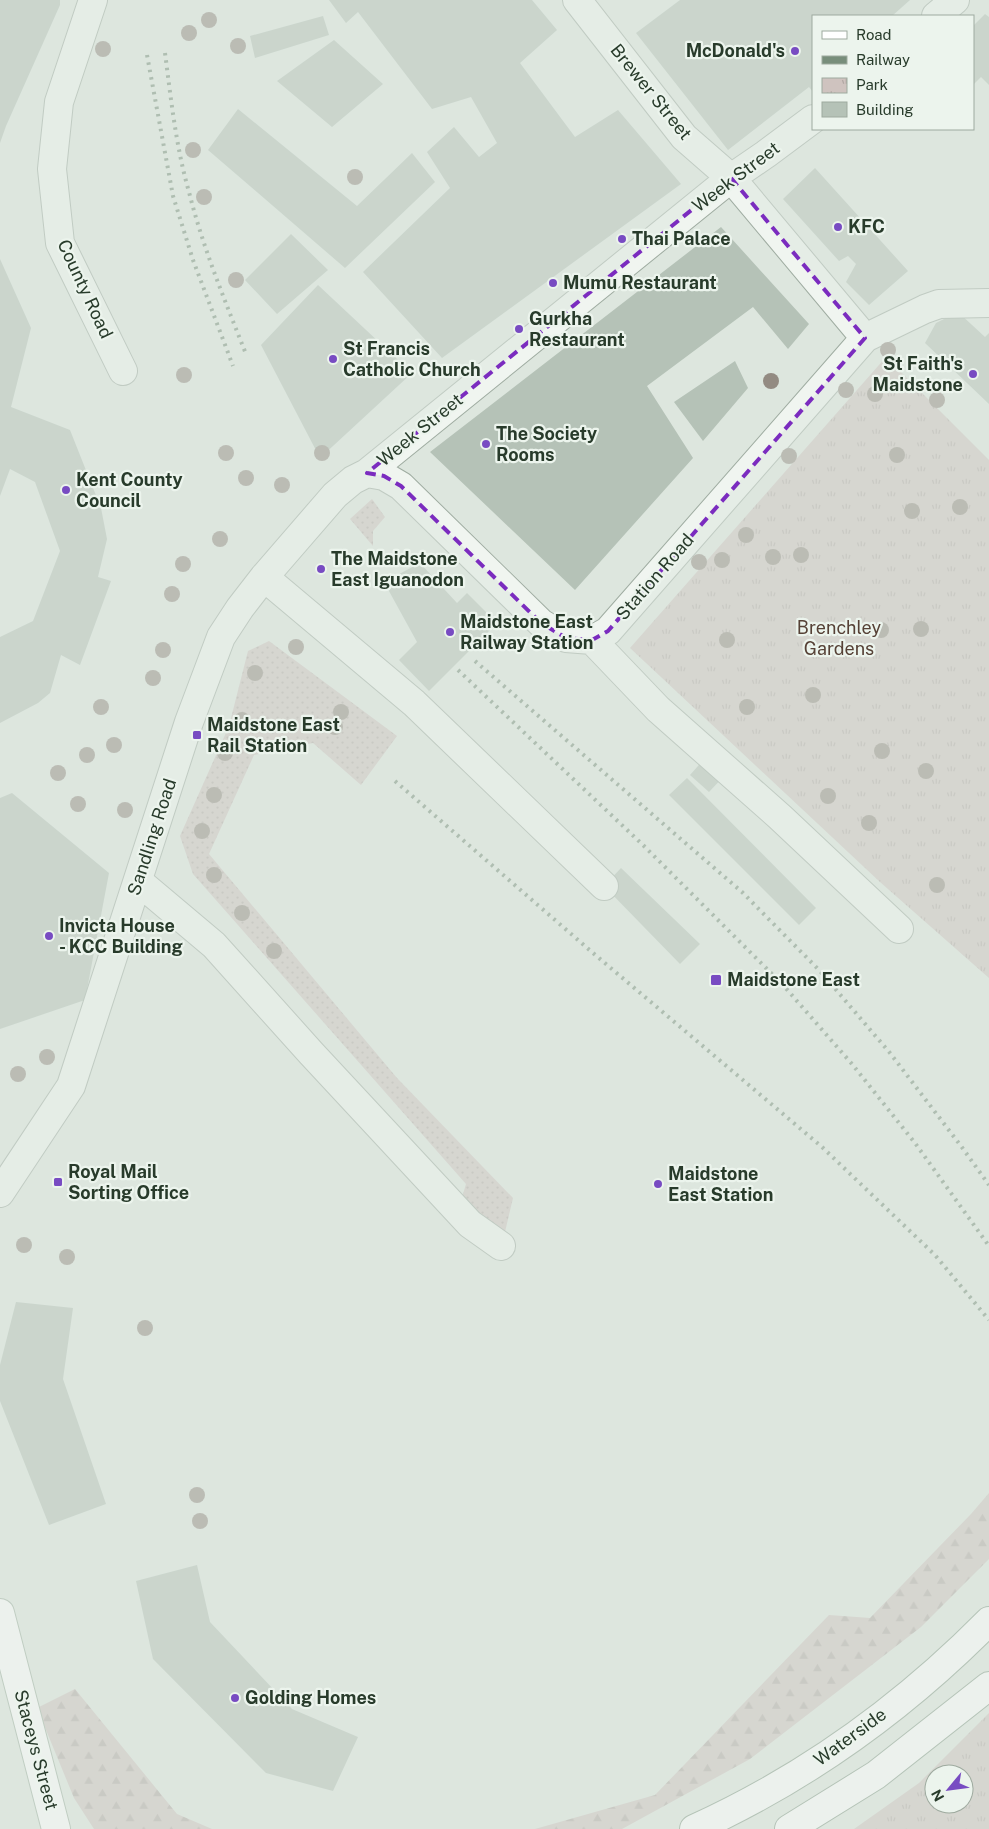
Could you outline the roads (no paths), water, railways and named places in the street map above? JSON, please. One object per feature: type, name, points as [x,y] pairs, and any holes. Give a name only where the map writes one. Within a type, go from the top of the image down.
[{"type":"main road","name":"Staceys Street","points":[[0,1613],[56,1829]]},
{"type":"main road","name":"Waterside","points":[[694,1829],[780,1785],[853,1738],[956,1654],[989,1621]]},
{"type":"main road","points":[[789,1829],[876,1775],[989,1686]]},
{"type":"street","name":"County Road","points":[[92,0],[59,102],[52,169],[60,243],[123,371]]},
{"type":"street","name":"Brewer Street","points":[[577,0],[684,137],[731,178]]},
{"type":"street","points":[[937,15],[956,0]]},
{"type":"street","name":"Week Street","points":[[189,722],[221,637],[240,608],[264,578],[335,495],[353,480],[367,473],[731,178],[812,120]]},
{"type":"street","points":[[731,178],[865,338]]},
{"type":"street","name":"Station Road","points":[[592,640],[608,632],[865,338],[920,311],[939,304],[989,302]]},
{"type":"street","points":[[367,473],[384,476],[401,486],[540,624],[566,638],[592,640],[658,709],[780,817],[899,930]]},
{"type":"street","points":[[264,578],[414,703],[604,886]]},
{"type":"street","name":"Sandling Road","points":[[0,1193],[71,1086],[189,722]]},
{"type":"street","points":[[138,881],[214,945],[311,1053],[470,1224],[501,1246]]},
{"type":"railway","points":[[165,53],[177,140],[184,175],[215,274],[246,354]]},
{"type":"railway","points":[[147,55],[173,196],[193,260],[233,366]]},
{"type":"railway","points":[[475,661],[742,892],[820,971],[890,1053],[989,1185]]},
{"type":"railway","points":[[458,670],[643,845],[783,985],[852,1064],[915,1143],[989,1246]]},
{"type":"railway","points":[[395,781],[593,953],[822,1147],[935,1255],[989,1320]]},
{"type":"place","name":"McDonald's","points":[[795,51]]},
{"type":"place","name":"KFC","points":[[838,227]]},
{"type":"place","name":"Thai Palace","points":[[622,239]]},
{"type":"place","name":"Mumu Restaurant","points":[[553,283]]},
{"type":"place","name":"Gurkha Restaurant","points":[[519,329]]},
{"type":"place","name":"St Francis Catholic Church","points":[[333,359]]},
{"type":"place","name":"St Faith's Maidstone","points":[[973,374]]},
{"type":"place","name":"The Society Rooms","points":[[486,444]]},
{"type":"place","name":"Kent County Council","points":[[66,490]]},
{"type":"place","name":"The Maidstone East Iguanodon","points":[[321,569]]},
{"type":"place","name":"Maidstone East Railway Station","points":[[450,632]]},
{"type":"place","name":"Maidstone East Rail Station","points":[[197,735]]},
{"type":"place","name":"Invicta House - KCC Building","points":[[49,936]]},
{"type":"place","name":"Maidstone East","points":[[716,980]]},
{"type":"place","name":"Royal Mail Sorting Office","points":[[58,1182]]},
{"type":"place","name":"Maidstone East Station","points":[[658,1184]]},
{"type":"place","name":"Golding Homes","points":[[235,1698]]},
{"type":"park label","name":"Brenchley Gardens","points":[[839,638]]}]
